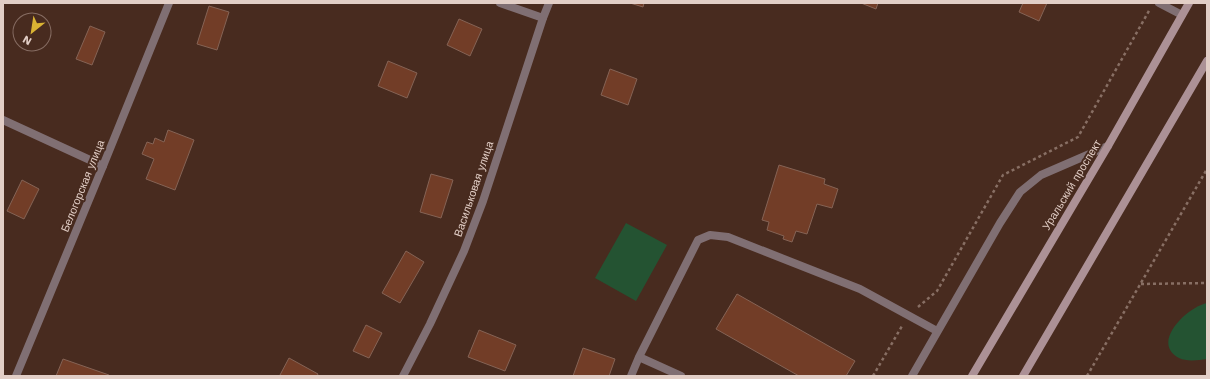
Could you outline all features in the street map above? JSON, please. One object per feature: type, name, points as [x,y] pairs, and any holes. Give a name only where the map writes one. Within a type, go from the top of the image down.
[{"type":"main road","name":"Уральский проспект","points":[[972,376],[1108,146],[1189,3]]},
{"type":"main road","points":[[1023,376],[1207,61]]},
{"type":"street","name":"Белогорская улица","points":[[16,376],[103,166],[168,3]]},
{"type":"street","points":[[500,3],[543,18]]},
{"type":"street","name":"Васильковая улица","points":[[403,376],[430,324],[464,252],[484,201],[549,3]]},
{"type":"street","points":[[1159,3],[1182,15]]},
{"type":"street","points":[[3,120],[103,166]]},
{"type":"street","points":[[912,376],[1000,223],[1020,192],[1041,175],[1108,146]]},
{"type":"street","points":[[631,376],[639,357],[698,240],[710,235],[728,237],[860,290],[937,331]]},
{"type":"street","points":[[639,357],[681,376]]},
{"type":"path","points":[[1087,376],[1207,169]]},
{"type":"path","points":[[1141,284],[1207,283]]},
{"type":"green space","points":[[626,223],[667,245],[636,301],[595,278]]},
{"type":"green space","points":[[1207,303],[1207,359],[1189,360],[1179,358],[1171,351],[1168,344],[1170,335],[1175,326],[1190,311]]},
{"type":"building","points":[[630,3],[644,3],[643,7]]},
{"type":"building","points":[[861,3],[878,3],[876,9]]},
{"type":"building","points":[[1023,3],[1047,3],[1039,21],[1019,12]]},
{"type":"building","points":[[209,6],[229,12],[217,50],[197,44]]},
{"type":"building","points":[[459,19],[482,29],[470,56],[447,45]]},
{"type":"building","points":[[90,26],[105,32],[92,65],[76,59]]},
{"type":"building","points":[[388,61],[417,73],[407,98],[378,86]]},
{"type":"building","points":[[610,69],[637,79],[628,105],[601,95]]},
{"type":"building","points":[[168,130],[194,140],[175,190],[146,179],[154,159],[142,154],[147,142],[153,144],[155,138],[164,142]]},
{"type":"building","points":[[779,165],[825,179],[824,184],[838,189],[832,208],[817,204],[807,234],[796,231],[792,242],[783,239],[784,236],[767,230],[769,222],[762,220]]},
{"type":"building","points":[[431,174],[453,180],[441,218],[420,212]]},
{"type":"building","points":[[22,180],[39,189],[24,219],[7,211]]},
{"type":"building","points":[[406,251],[424,262],[400,303],[382,293]]},
{"type":"building","points":[[737,294],[855,361],[846,376],[799,376],[716,329]]},
{"type":"building","points":[[366,325],[382,333],[369,358],[353,351]]},
{"type":"building","points":[[479,330],[516,345],[505,371],[468,357]]},
{"type":"building","points":[[583,348],[615,359],[609,376],[573,376]]},
{"type":"building","points":[[289,358],[318,374],[317,376],[280,375]]},
{"type":"building","points":[[63,359],[109,375],[109,376],[56,376]]}]
